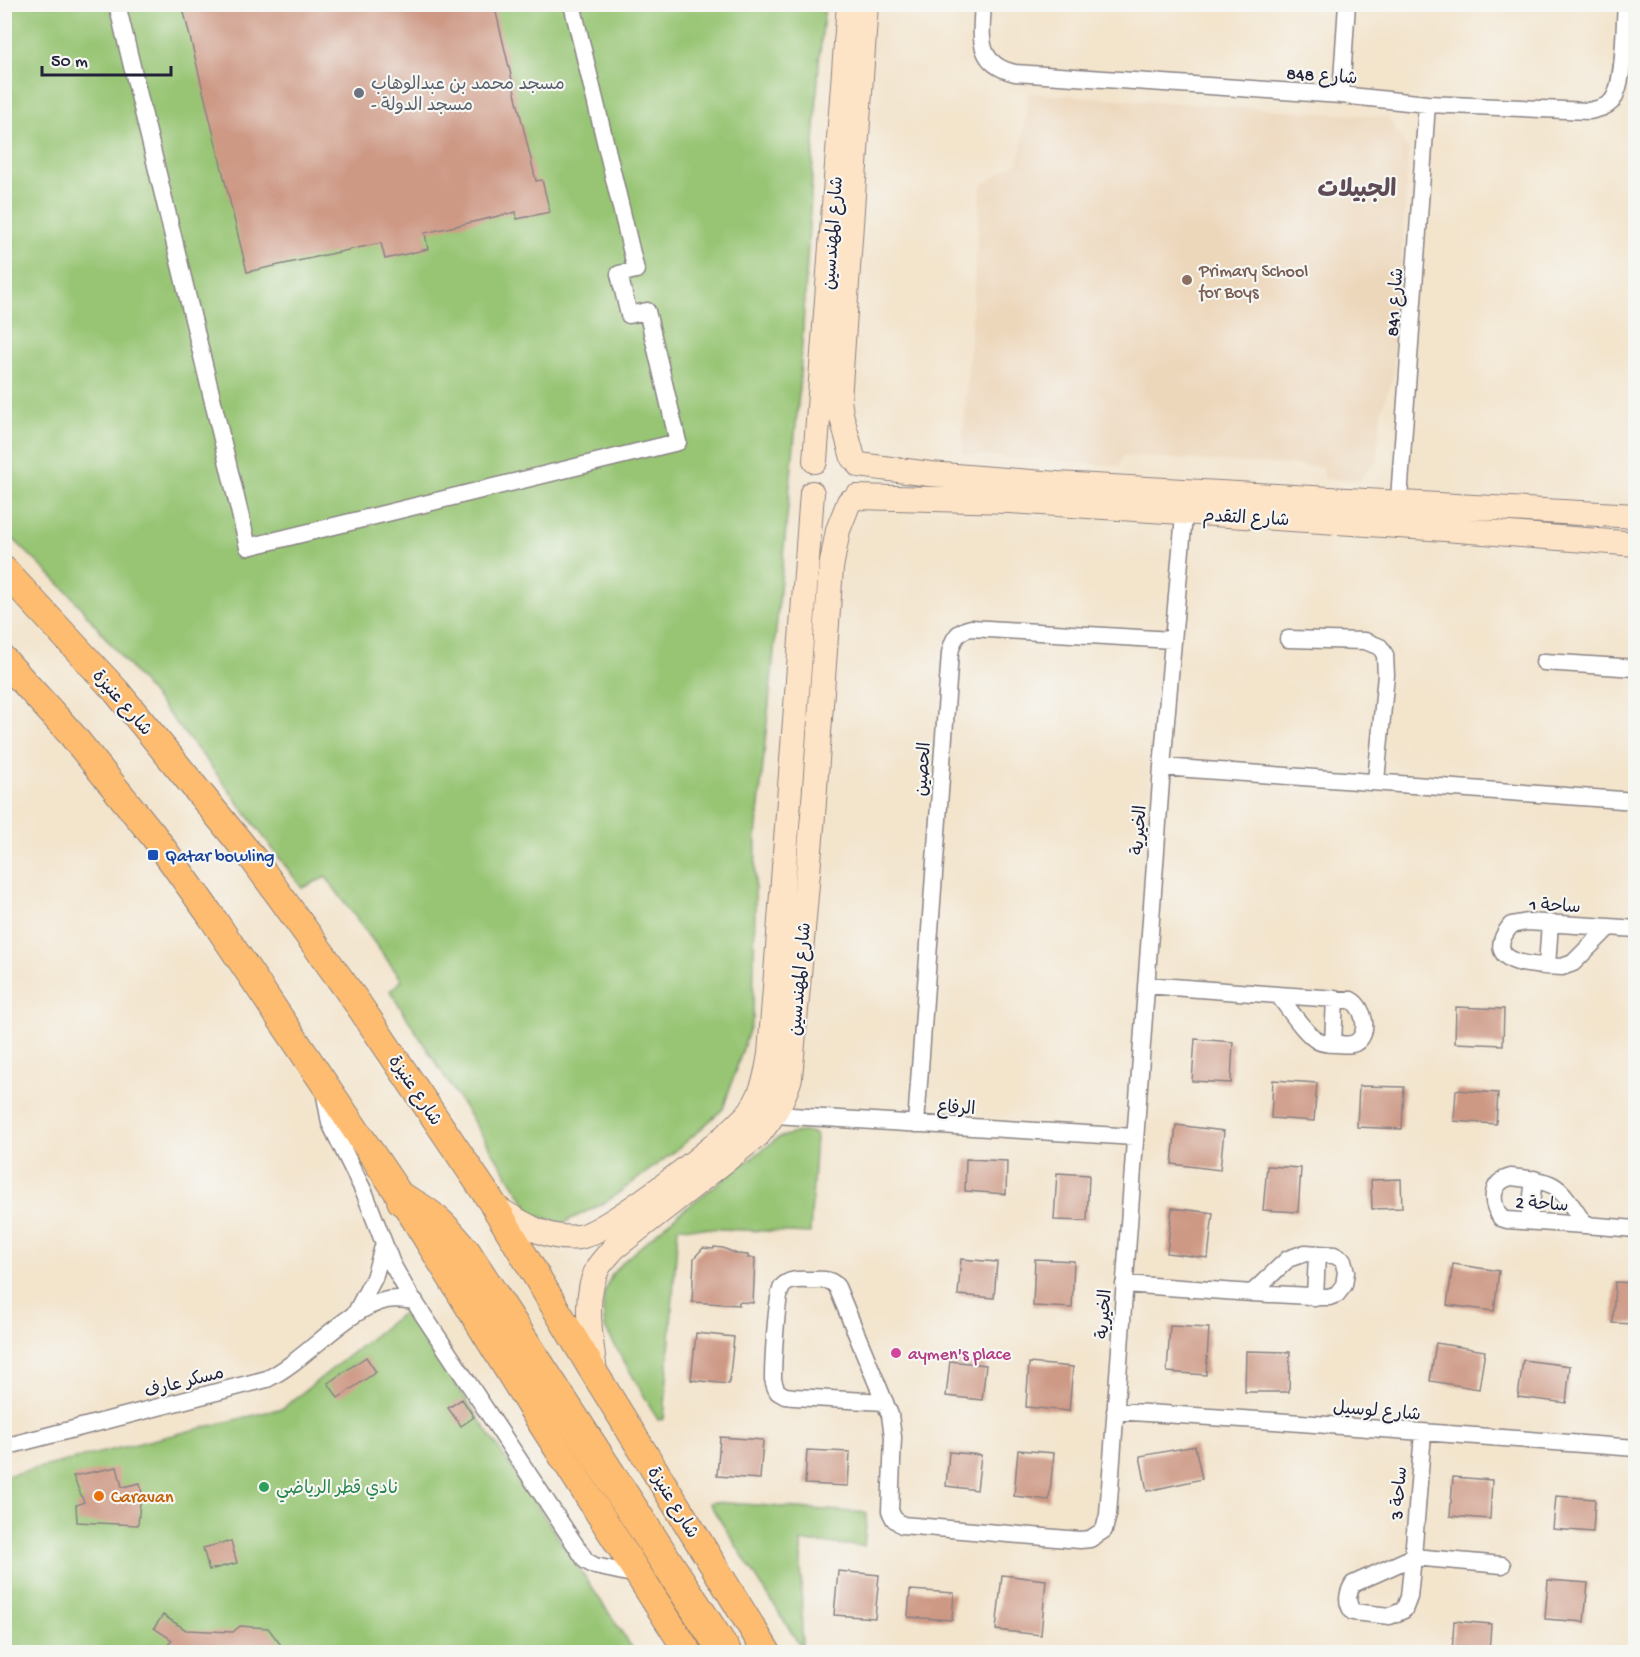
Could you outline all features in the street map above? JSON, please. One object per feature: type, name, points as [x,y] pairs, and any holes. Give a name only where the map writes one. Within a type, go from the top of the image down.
[{"type":"highway","points":[[403,1200],[423,1210],[443,1226],[465,1253],[725,1653]]},
{"type":"main road","name":"شارع عنيزة","points":[[4,570],[116,692],[254,860],[358,1004],[495,1207],[767,1653]]},
{"type":"main road","points":[[4,660],[72,735],[153,835],[209,913],[403,1200],[688,1653]]},
{"type":"street","points":[[117,4],[248,547],[678,442],[646,311],[629,315],[619,274],[636,270],[572,4]]},
{"type":"street","name":"شارع المهندسين","points":[[815,460],[849,4]]},
{"type":"street","name":"شارع المهندسين","points":[[856,461],[841,414],[839,400],[866,4]]},
{"type":"street","name":"شارع 848","points":[[983,4],[981,34],[984,53],[991,63],[1002,70],[1026,74],[1341,95],[1427,104],[1589,111],[1603,108],[1612,101],[1616,94],[1620,81],[1626,4]]},
{"type":"street","points":[[1341,95],[1347,4]]},
{"type":"street","name":"شارع 841","points":[[1398,515],[1427,104]]},
{"type":"street","points":[[830,452],[838,452],[856,461],[863,481],[853,499],[833,506],[817,499],[812,493],[808,476],[815,460],[830,452]]},
{"type":"street","name":"شارع التقدم","points":[[856,461],[1185,502]]},
{"type":"street","name":"شارع المهندسين","points":[[495,1207],[544,1234],[562,1238],[582,1237],[597,1231],[637,1205],[720,1140],[752,1109],[761,1093],[770,1054],[812,493]]},
{"type":"street","name":"شارع المهندسين","points":[[595,1374],[590,1307],[591,1286],[599,1266],[614,1248],[758,1135],[775,1115],[785,1095],[790,1078],[793,1050],[831,568],[838,530],[853,499]]},
{"type":"street","name":"شارع التقدم","points":[[853,499],[1185,502],[1398,515],[1635,516]]},
{"type":"street","name":"الخيرية","points":[[885,1402],[785,1396],[778,1392],[773,1379],[778,1299],[783,1286],[789,1281],[826,1280],[834,1283],[885,1402],[892,1425],[890,1511],[894,1519],[902,1525],[1080,1540],[1090,1539],[1099,1534],[1107,1523],[1162,767],[1185,502]]},
{"type":"street","name":"شارع التقدم","points":[[1398,515],[1635,544]]},
{"type":"street","name":"الحصين","points":[[916,1124],[952,642],[956,635],[971,628],[1172,640]]},
{"type":"street","points":[[1288,639],[1365,641],[1380,647],[1385,655],[1386,675],[1376,781]]},
{"type":"street","points":[[1544,662],[1635,668]]},
{"type":"street","points":[[1162,767],[1635,801]]},
{"type":"street","name":"ساحة 1","points":[[1609,927],[1573,963],[1562,967],[1514,962],[1503,952],[1502,942],[1506,930],[1510,925],[1516,923],[1550,923],[1609,927],[1635,929]]},
{"type":"street","points":[[1547,966],[1550,923]]},
{"type":"street","points":[[1146,985],[1351,1000],[1362,1010],[1364,1018],[1362,1034],[1350,1045],[1321,1042],[1312,1036],[1278,995]]},
{"type":"street","points":[[1333,1044],[1335,998]]},
{"type":"street","points":[[323,1082],[330,1123],[365,1194],[392,1264],[415,1301],[586,1561],[595,1566],[637,1575]]},
{"type":"street","name":"الرفاع","points":[[775,1115],[1135,1137]]},
{"type":"street","name":"ساحة 2","points":[[1586,1225],[1556,1185],[1534,1179],[1511,1177],[1497,1184],[1494,1204],[1501,1218],[1529,1221],[1635,1229]]},
{"type":"street","points":[[1529,1221],[1534,1179]]},
{"type":"street","name":"مسكر عارف","points":[[355,1314],[374,1278],[384,1243]]},
{"type":"street","points":[[1124,1284],[1315,1298],[1329,1297],[1337,1294],[1344,1285],[1345,1265],[1334,1255],[1305,1253],[1293,1256],[1252,1293]]},
{"type":"street","points":[[1315,1298],[1317,1254]]},
{"type":"street","name":"مسكر عارف","points":[[4,1447],[267,1379],[284,1371],[355,1314],[385,1300],[415,1301]]},
{"type":"street","name":"شارع لوسيل","points":[[1116,1411],[1635,1448]]},
{"type":"street","name":"ساحة 3","points":[[1423,1433],[1413,1557],[1502,1564]]},
{"type":"shaded area","name":"Primary School for Boys","points":[[1029,93],[1388,117],[1409,152],[1394,374],[1381,413],[1377,460],[1359,481],[1324,479],[1324,467],[1123,456],[1119,466],[962,454],[981,186],[1019,161]]},
{"type":"green space","points":[[4,5],[825,5],[819,62],[799,393],[756,837],[753,1018],[723,1109],[678,1149],[606,1202],[563,1223],[533,1215],[390,991],[402,980],[326,877],[302,888],[207,761],[68,592],[5,531]]},
{"type":"green space","points":[[798,1132],[811,1132],[816,1135],[810,1233],[678,1227],[664,1419],[658,1420],[605,1328],[604,1294],[608,1283],[613,1273],[624,1261],[678,1214],[778,1138]]},
{"type":"green space","name":"نادي قطر الرياضي","points":[[406,1310],[635,1652],[5,1652],[5,1476],[283,1408]]},
{"type":"green space","points":[[709,1503],[867,1513],[864,1546],[801,1542],[802,1648],[847,1652],[804,1652]]},
{"type":"building","name":"مسجد محمد بن عبدالوهاب - مسجد الدولة","points":[[182,4],[494,4],[536,181],[542,180],[550,212],[517,219],[516,212],[425,233],[428,249],[385,259],[381,243],[247,272]]},
{"type":"building","points":[[1456,1007],[1504,1009],[1503,1045],[1455,1043]]},
{"type":"building","points":[[1195,1039],[1233,1042],[1231,1083],[1192,1081]]},
{"type":"building","points":[[1273,1080],[1317,1083],[1314,1121],[1271,1118]]},
{"type":"building","points":[[1359,1086],[1404,1087],[1402,1129],[1357,1127]]},
{"type":"building","points":[[1456,1090],[1498,1093],[1496,1124],[1454,1121]]},
{"type":"building","points":[[1176,1125],[1224,1131],[1220,1170],[1172,1164]]},
{"type":"building","points":[[966,1159],[1007,1161],[1006,1194],[965,1191]]},
{"type":"building","points":[[1267,1166],[1301,1168],[1298,1212],[1263,1210]]},
{"type":"building","points":[[1057,1173],[1089,1175],[1087,1221],[1054,1220]]},
{"type":"building","points":[[1401,1179],[1402,1208],[1372,1209],[1371,1180]]},
{"type":"building","points":[[1172,1208],[1213,1213],[1208,1258],[1167,1253]]},
{"type":"building","points":[[714,1247],[748,1255],[748,1258],[755,1258],[753,1303],[739,1302],[739,1305],[692,1302],[694,1258],[703,1248],[714,1249]]},
{"type":"building","points":[[961,1259],[997,1262],[994,1298],[958,1295]]},
{"type":"building","points":[[1035,1259],[1074,1261],[1072,1308],[1033,1306]]},
{"type":"building","points":[[1453,1264],[1499,1271],[1494,1311],[1447,1305]]},
{"type":"building","points":[[1615,1282],[1635,1283],[1635,1324],[1613,1323]]},
{"type":"building","points":[[1170,1326],[1209,1328],[1206,1375],[1167,1372]]},
{"type":"building","points":[[696,1333],[734,1337],[729,1384],[691,1380]]},
{"type":"building","points":[[1436,1343],[1485,1351],[1479,1389],[1430,1381]]},
{"type":"building","points":[[1246,1351],[1290,1352],[1289,1392],[1245,1392]]},
{"type":"building","points":[[366,1357],[376,1372],[338,1398],[328,1383]]},
{"type":"building","points":[[1523,1360],[1570,1366],[1566,1403],[1518,1397]]},
{"type":"building","points":[[950,1361],[986,1365],[982,1400],[946,1396]]},
{"type":"building","points":[[1029,1363],[1073,1367],[1069,1411],[1026,1407]]},
{"type":"building","points":[[462,1399],[474,1417],[461,1426],[448,1408]]},
{"type":"building","points":[[720,1437],[763,1440],[760,1479],[717,1476]]},
{"type":"building","points":[[1195,1446],[1202,1479],[1147,1491],[1140,1456]]},
{"type":"building","points":[[807,1450],[850,1452],[848,1486],[805,1484]]},
{"type":"building","points":[[1018,1450],[1054,1453],[1049,1500],[1014,1496]]},
{"type":"building","points":[[949,1452],[981,1455],[977,1490],[946,1486]]},
{"type":"building","points":[[117,1467],[122,1487],[140,1483],[143,1500],[140,1502],[138,1525],[77,1522],[76,1505],[84,1502],[73,1476]]},
{"type":"building","points":[[1453,1477],[1492,1480],[1490,1519],[1450,1516]]},
{"type":"building","points":[[1556,1496],[1595,1499],[1593,1532],[1553,1529]]},
{"type":"building","points":[[231,1541],[237,1563],[209,1570],[203,1548]]},
{"type":"building","points":[[838,1571],[879,1575],[875,1618],[834,1615]]},
{"type":"building","points":[[1002,1575],[1046,1580],[1041,1635],[996,1630]]},
{"type":"building","points":[[1548,1580],[1588,1583],[1584,1622],[1545,1619]]},
{"type":"building","points":[[910,1590],[954,1593],[952,1620],[908,1617]]},
{"type":"building","points":[[163,1615],[186,1630],[233,1632],[240,1626],[268,1628],[287,1653],[161,1653],[172,1640],[154,1628]]},
{"type":"building","points":[[1454,1621],[1491,1624],[1489,1653],[1452,1653]]},
{"type":"place","name":"مسجد محمد بن عبدالوهاب - مسجد الدولة","points":[[359,93]]},
{"type":"place","name":"Primary School for Boys","points":[[1187,280]]},
{"type":"place","name":"Qatar bowling","points":[[153,855]]},
{"type":"place","name":"aymen's place","points":[[896,1353]]},
{"type":"place","name":"نادي قطر الرياضي","points":[[264,1487]]},
{"type":"place","name":"Caravan","points":[[99,1496]]},
{"type":"district","name":"الجبيلات","points":[[1357,188]]}]
